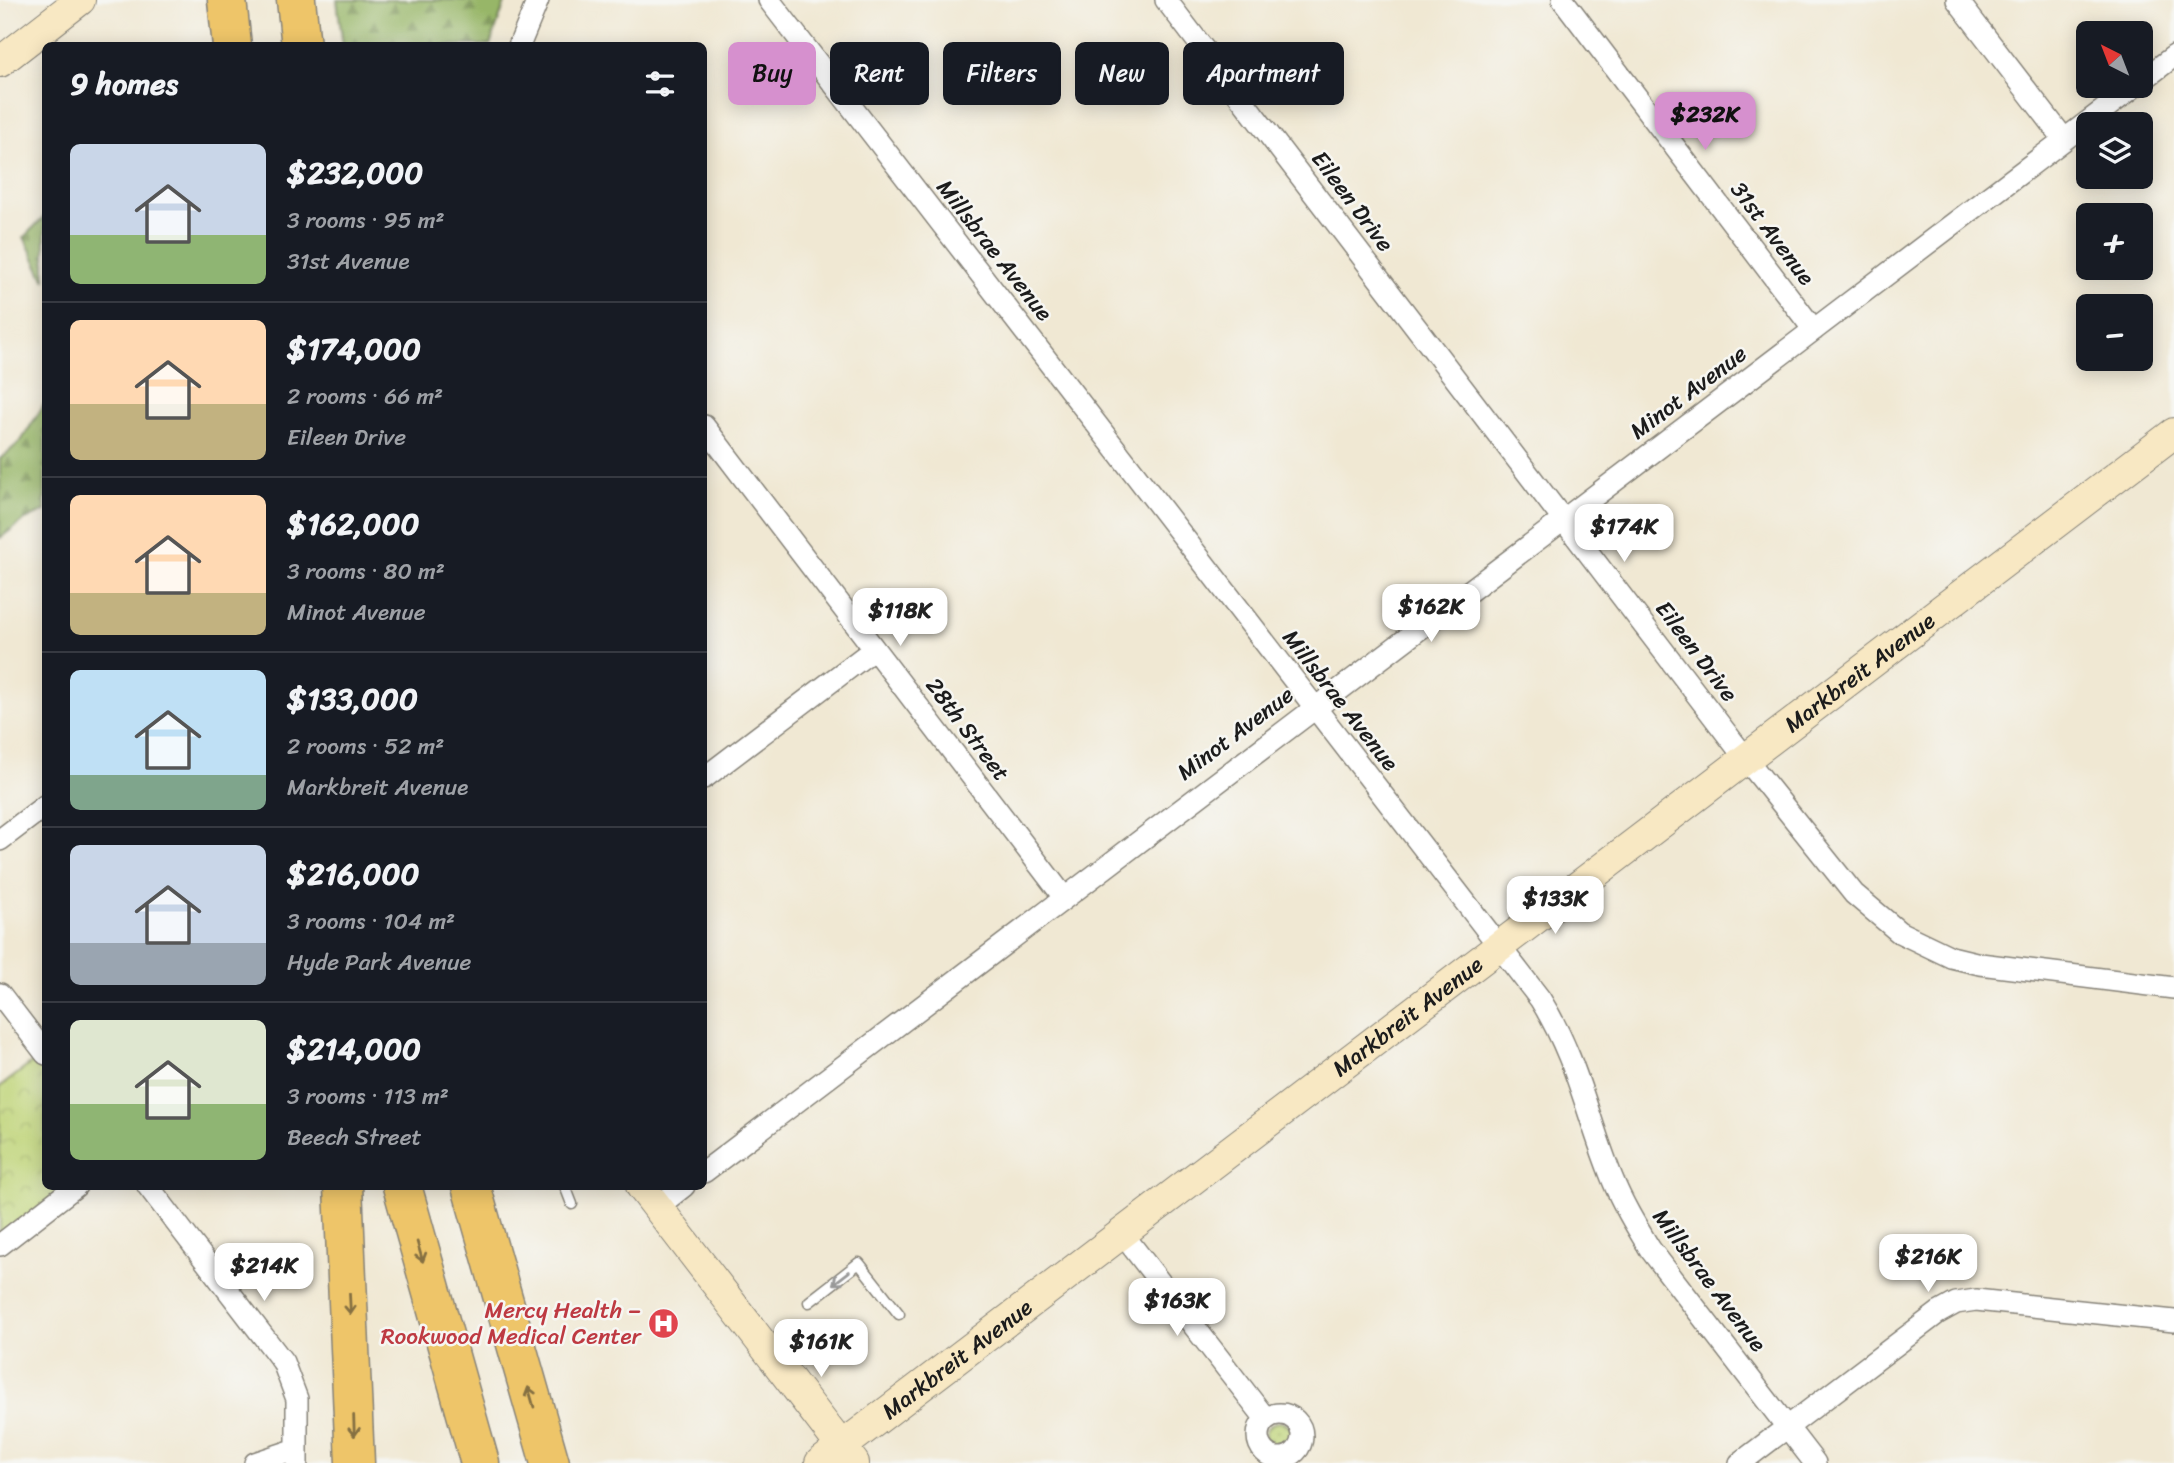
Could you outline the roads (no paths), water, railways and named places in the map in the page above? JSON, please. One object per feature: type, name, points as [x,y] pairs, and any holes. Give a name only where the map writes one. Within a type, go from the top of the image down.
[{"type":"highway","points":[[227,0],[232,42]]},
{"type":"highway","points":[[296,0],[301,42]]},
{"type":"highway","points":[[343,1190],[355,1463]]},
{"type":"highway","points":[[402,1190],[480,1463]]},
{"type":"highway","points":[[472,1190],[550,1463]]},
{"type":"street","points":[[0,62],[80,0]]},
{"type":"street","points":[[521,42],[538,0]]},
{"type":"street","name":"Millsbrae Avenue","points":[[769,0],[1540,999],[1560,1031],[1572,1058],[1612,1178],[1629,1215],[1650,1249],[1815,1463]]},
{"type":"street","name":"Eileen Drive","points":[[1166,0],[1746,759],[1854,894],[1875,914],[1924,946],[1980,964],[2174,988]]},
{"type":"street","name":"31st Avenue","points":[[1563,0],[1814,330]]},
{"type":"street","points":[[1957,0],[2064,139]]},
{"type":"street","points":[[2153,72],[2174,57]]},
{"type":"street","name":"Minot Avenue","points":[[707,1170],[1063,896],[2119,98]]},
{"type":"street","name":"28th Street","points":[[707,430],[1063,896]]},
{"type":"street","name":"Markbreit Avenue","points":[[838,1458],[1121,1232],[2174,433]]},
{"type":"street","points":[[707,776],[874,649]]},
{"type":"street","points":[[0,840],[42,808]]},
{"type":"street","points":[[0,994],[42,1049]]},
{"type":"street","points":[[0,1245],[71,1190]]},
{"type":"street","points":[[151,1190],[283,1362],[297,1399],[297,1456],[255,1463]]},
{"type":"street","points":[[671,1190],[648,1197],[838,1458]]},
{"type":"street","points":[[1121,1232],[1266,1419]]},
{"type":"street","points":[[1740,1463],[1938,1313],[1956,1303],[1976,1300],[2174,1321]]},
{"type":"lane","points":[[567,1190],[572,1204]]},
{"type":"lane","points":[[810,1303],[859,1263],[899,1314]]},
{"type":"place","name":"Mercy Health – Rookwood Medical Center","points":[[664,1323]]}]
